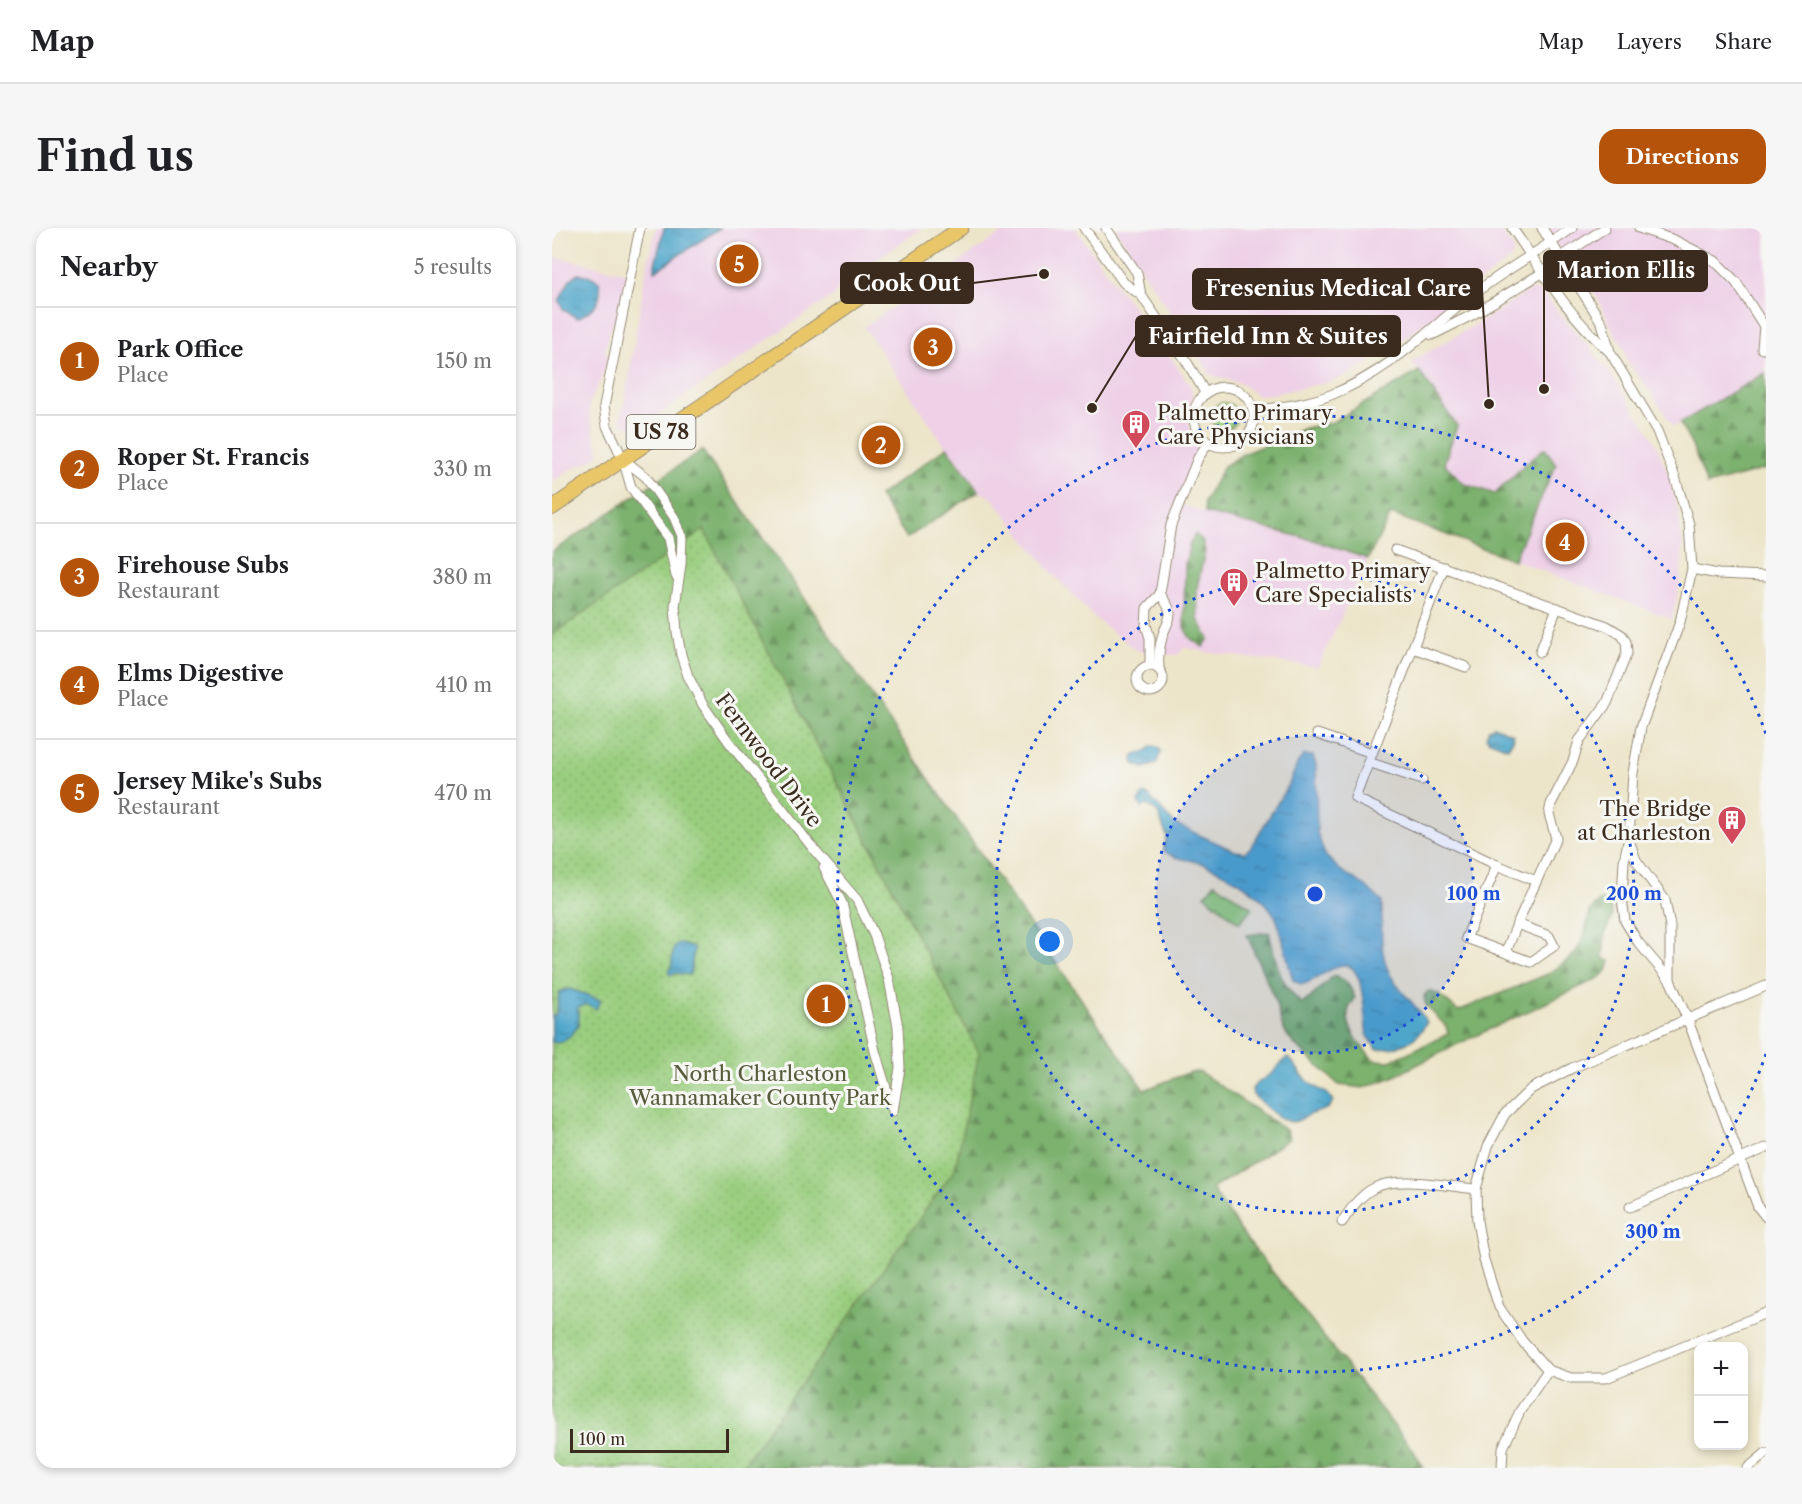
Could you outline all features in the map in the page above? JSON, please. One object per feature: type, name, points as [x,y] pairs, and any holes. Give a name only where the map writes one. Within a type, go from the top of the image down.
[{"type":"main road","name":"US 78","points":[[552,508],[961,228]]},
{"type":"street","name":"Fernwood Drive","points":[[640,228],[604,406],[607,426],[622,459],[631,487],[668,538],[677,583]]},
{"type":"street","points":[[1084,228],[1124,283],[1141,295],[1206,394]]},
{"type":"street","points":[[1106,228],[1137,273],[1141,295]]},
{"type":"street","points":[[1512,228],[1542,273],[1591,336],[1610,352]]},
{"type":"street","points":[[1542,228],[1602,322],[1610,352],[1657,431],[1676,480],[1689,524],[1692,569],[1680,622],[1641,727],[1633,773],[1629,837],[1624,861],[1622,894],[1625,921],[1638,942],[1670,980],[1687,1018],[1758,1207],[1766,1217]]},
{"type":"street","points":[[1253,411],[1292,405],[1332,395],[1370,376],[1421,340],[1471,296],[1530,254],[1572,228]]},
{"type":"street","points":[[1421,340],[1472,315],[1542,273],[1561,257],[1605,228]]},
{"type":"street","points":[[1639,228],[1681,244],[1715,261],[1736,282],[1764,326],[1762,349]]},
{"type":"street","points":[[1214,389],[1233,389],[1242,393],[1253,411],[1253,427],[1242,441],[1225,447],[1208,443],[1201,436],[1194,419],[1195,409],[1206,394],[1214,389]]},
{"type":"street","points":[[1160,594],[1171,614],[1154,667],[1146,625],[1147,608],[1160,594],[1171,525],[1198,458],[1208,443]]},
{"type":"street","name":"Fernwood Drive","points":[[622,459],[646,477],[674,516],[682,536],[675,606],[681,656],[688,676],[703,705],[729,742],[816,852]]},
{"type":"street","points":[[1395,550],[1606,626],[1622,634],[1626,642],[1627,653],[1607,703],[1579,741],[1573,761],[1551,804],[1549,814],[1556,838],[1506,952]]},
{"type":"street","points":[[1444,567],[1354,798],[1497,865],[1536,880]]},
{"type":"street","points":[[1692,569],[1718,574],[1766,576]]},
{"type":"street","points":[[1540,652],[1557,608]]},
{"type":"street","points":[[1413,648],[1467,667]]},
{"type":"street","points":[[1317,734],[1422,780]]},
{"type":"street","points":[[1629,837],[1636,860],[1665,900],[1670,926],[1670,980]]},
{"type":"street","points":[[816,852],[857,900],[874,935],[889,979],[898,1027],[900,1068],[893,1112],[875,1051],[842,903],[816,852]]},
{"type":"street","points":[[1497,865],[1466,938],[1531,962],[1554,946],[1549,936],[1517,924]]},
{"type":"street","points":[[1766,986],[1572,1068],[1531,1089],[1505,1114],[1488,1146],[1476,1189],[1477,1221],[1482,1250],[1499,1307],[1523,1342],[1548,1370],[1571,1378],[1606,1378],[1766,1313]]},
{"type":"street","points":[[1630,1207],[1766,1148]]},
{"type":"street","points":[[1342,1222],[1360,1197],[1375,1187],[1391,1183],[1476,1189]]},
{"type":"street","points":[[1502,1468],[1503,1448],[1516,1420],[1548,1370]]},
{"type":"street","points":[[1748,1468],[1766,1453]]},
{"type":"shaded area","points":[[656,228],[923,228],[840,284],[836,294],[638,428],[634,428],[623,424],[621,414]]},
{"type":"shaded area","points":[[1009,228],[1075,228],[1118,288],[1152,330],[1190,385],[1193,395],[1188,414],[1190,428],[1197,442],[1204,448],[1180,504],[1205,513],[1313,540],[1368,559],[1318,667],[1205,652],[1184,647],[1178,655],[1159,654],[1170,622],[1160,595],[1147,609],[1149,653],[1136,650],[1097,620],[1050,571],[993,499],[979,491],[941,440],[864,327]]},
{"type":"shaded area","points":[[1115,228],[1500,228],[1514,250],[1512,257],[1505,263],[1436,315],[1385,352],[1347,375],[1330,382],[1258,395],[1239,383],[1211,375]]},
{"type":"shaded area","points":[[1542,228],[1766,228],[1766,378],[1764,373],[1673,427],[1655,398],[1627,361],[1624,348],[1577,261],[1552,242]]},
{"type":"shaded area","points":[[556,257],[628,273],[616,321],[611,326],[605,350],[608,357],[602,377],[589,404],[599,452],[592,460],[571,469],[552,482],[552,276]]},
{"type":"shaded area","points":[[1529,290],[1537,290],[1546,297],[1587,343],[1617,383],[1654,440],[1668,473],[1678,510],[1683,547],[1680,582],[1672,619],[1514,560],[1556,464],[1527,462],[1495,494],[1464,484],[1444,463],[1419,371],[1411,362],[1500,310]]},
{"type":"green space","points":[[1419,371],[1457,426],[1444,463],[1464,484],[1495,494],[1527,462],[1545,448],[1556,464],[1514,560],[1391,514],[1368,559],[1313,540],[1205,513],[1204,502],[1224,466],[1243,454],[1305,428],[1331,423]]},
{"type":"green space","points":[[1765,373],[1766,469],[1707,485],[1694,450],[1680,423]]},
{"type":"green space","points":[[1224,403],[1233,407],[1237,416],[1233,425],[1224,429],[1215,425],[1211,416],[1215,407]]},
{"type":"green space","points":[[947,447],[979,491],[907,538],[879,496]]},
{"type":"green space","points":[[702,450],[1144,1090],[1190,1072],[1200,1072],[1287,1131],[1289,1139],[1212,1189],[1245,1237],[1413,1450],[1424,1468],[613,1468],[552,823],[552,552]]},
{"type":"green space","name":"North Charleston Wannamaker County Park","points":[[704,530],[979,1053],[955,1169],[741,1468],[552,1468],[552,635]]},
{"type":"green space","points":[[1195,534],[1202,540],[1205,551],[1197,588],[1198,619],[1209,639],[1203,647],[1190,638],[1184,627],[1185,563]]},
{"type":"green space","points":[[1215,883],[1252,908],[1239,923],[1205,895]]},
{"type":"green space","points":[[1601,900],[1609,901],[1612,917],[1605,933],[1603,958],[1610,961],[1607,971],[1597,979],[1393,1077],[1363,1088],[1339,1085],[1293,1043],[1283,1029],[1275,1000],[1247,935],[1269,932],[1283,980],[1302,1003],[1333,976],[1344,981],[1355,998],[1348,1012],[1352,1032],[1374,1060],[1390,1061],[1448,1034],[1446,1026],[1426,1006],[1424,996],[1428,991],[1438,994],[1458,1011],[1550,973],[1574,955],[1584,937],[1590,911]]},
{"type":"water","points":[[664,228],[720,228],[655,271]]},
{"type":"water","points":[[577,274],[588,275],[599,281],[600,294],[593,308],[577,318],[564,310],[559,301],[570,280]]},
{"type":"water","points":[[1493,726],[1513,734],[1514,738],[1508,748],[1488,740],[1489,738],[1486,737],[1489,728],[1492,729]]},
{"type":"water","points":[[1152,746],[1158,747],[1161,752],[1156,764],[1144,768],[1134,764],[1133,758],[1136,754],[1144,753]]},
{"type":"water","points":[[1304,755],[1313,756],[1316,765],[1317,832],[1325,855],[1340,870],[1366,886],[1382,902],[1382,943],[1385,963],[1394,981],[1427,1022],[1418,1035],[1400,1046],[1377,1049],[1370,1040],[1367,1034],[1362,990],[1354,970],[1347,965],[1338,966],[1304,984],[1293,980],[1277,921],[1269,907],[1253,891],[1224,873],[1164,851],[1167,837],[1158,813],[1148,805],[1142,807],[1138,802],[1143,795],[1147,794],[1175,824],[1235,851],[1245,852],[1251,847]]},
{"type":"water","points":[[678,943],[694,948],[690,975],[674,973],[670,975],[668,971],[671,968],[674,947]]},
{"type":"water","points":[[570,989],[601,1000],[596,1009],[586,1005],[577,1009],[579,1019],[574,1032],[566,1039],[552,1042],[552,1016],[556,1014],[559,994],[563,990]]},
{"type":"water","points":[[1286,1058],[1290,1059],[1312,1085],[1328,1094],[1333,1101],[1327,1108],[1291,1122],[1279,1117],[1253,1095],[1252,1089],[1256,1084],[1272,1073]]},
{"type":"place","name":"Jersey Mike's Subs","points":[[739,264]]},
{"type":"place","name":"Cook Out","points":[[1044,274]]},
{"type":"place","name":"Firehouse Subs","points":[[933,347]]},
{"type":"place","name":"Marion Ellis","points":[[1544,389]]},
{"type":"place","name":"Fresenius Medical Care","points":[[1489,404]]},
{"type":"place","name":"Fairfield Inn & Suites","points":[[1092,408]]},
{"type":"place","name":"Roper St. Francis","points":[[881,445]]},
{"type":"place","name":"Palmetto Primary Care Physicians","points":[[1136,450]]},
{"type":"place","name":"Elms Digestive","points":[[1565,542]]},
{"type":"place","name":"Palmetto Primary Care Specialists","points":[[1234,608]]},
{"type":"place","name":"The Bridge at Charleston","points":[[1732,846]]},
{"type":"place","name":"Park Office","points":[[826,1004]]}]
